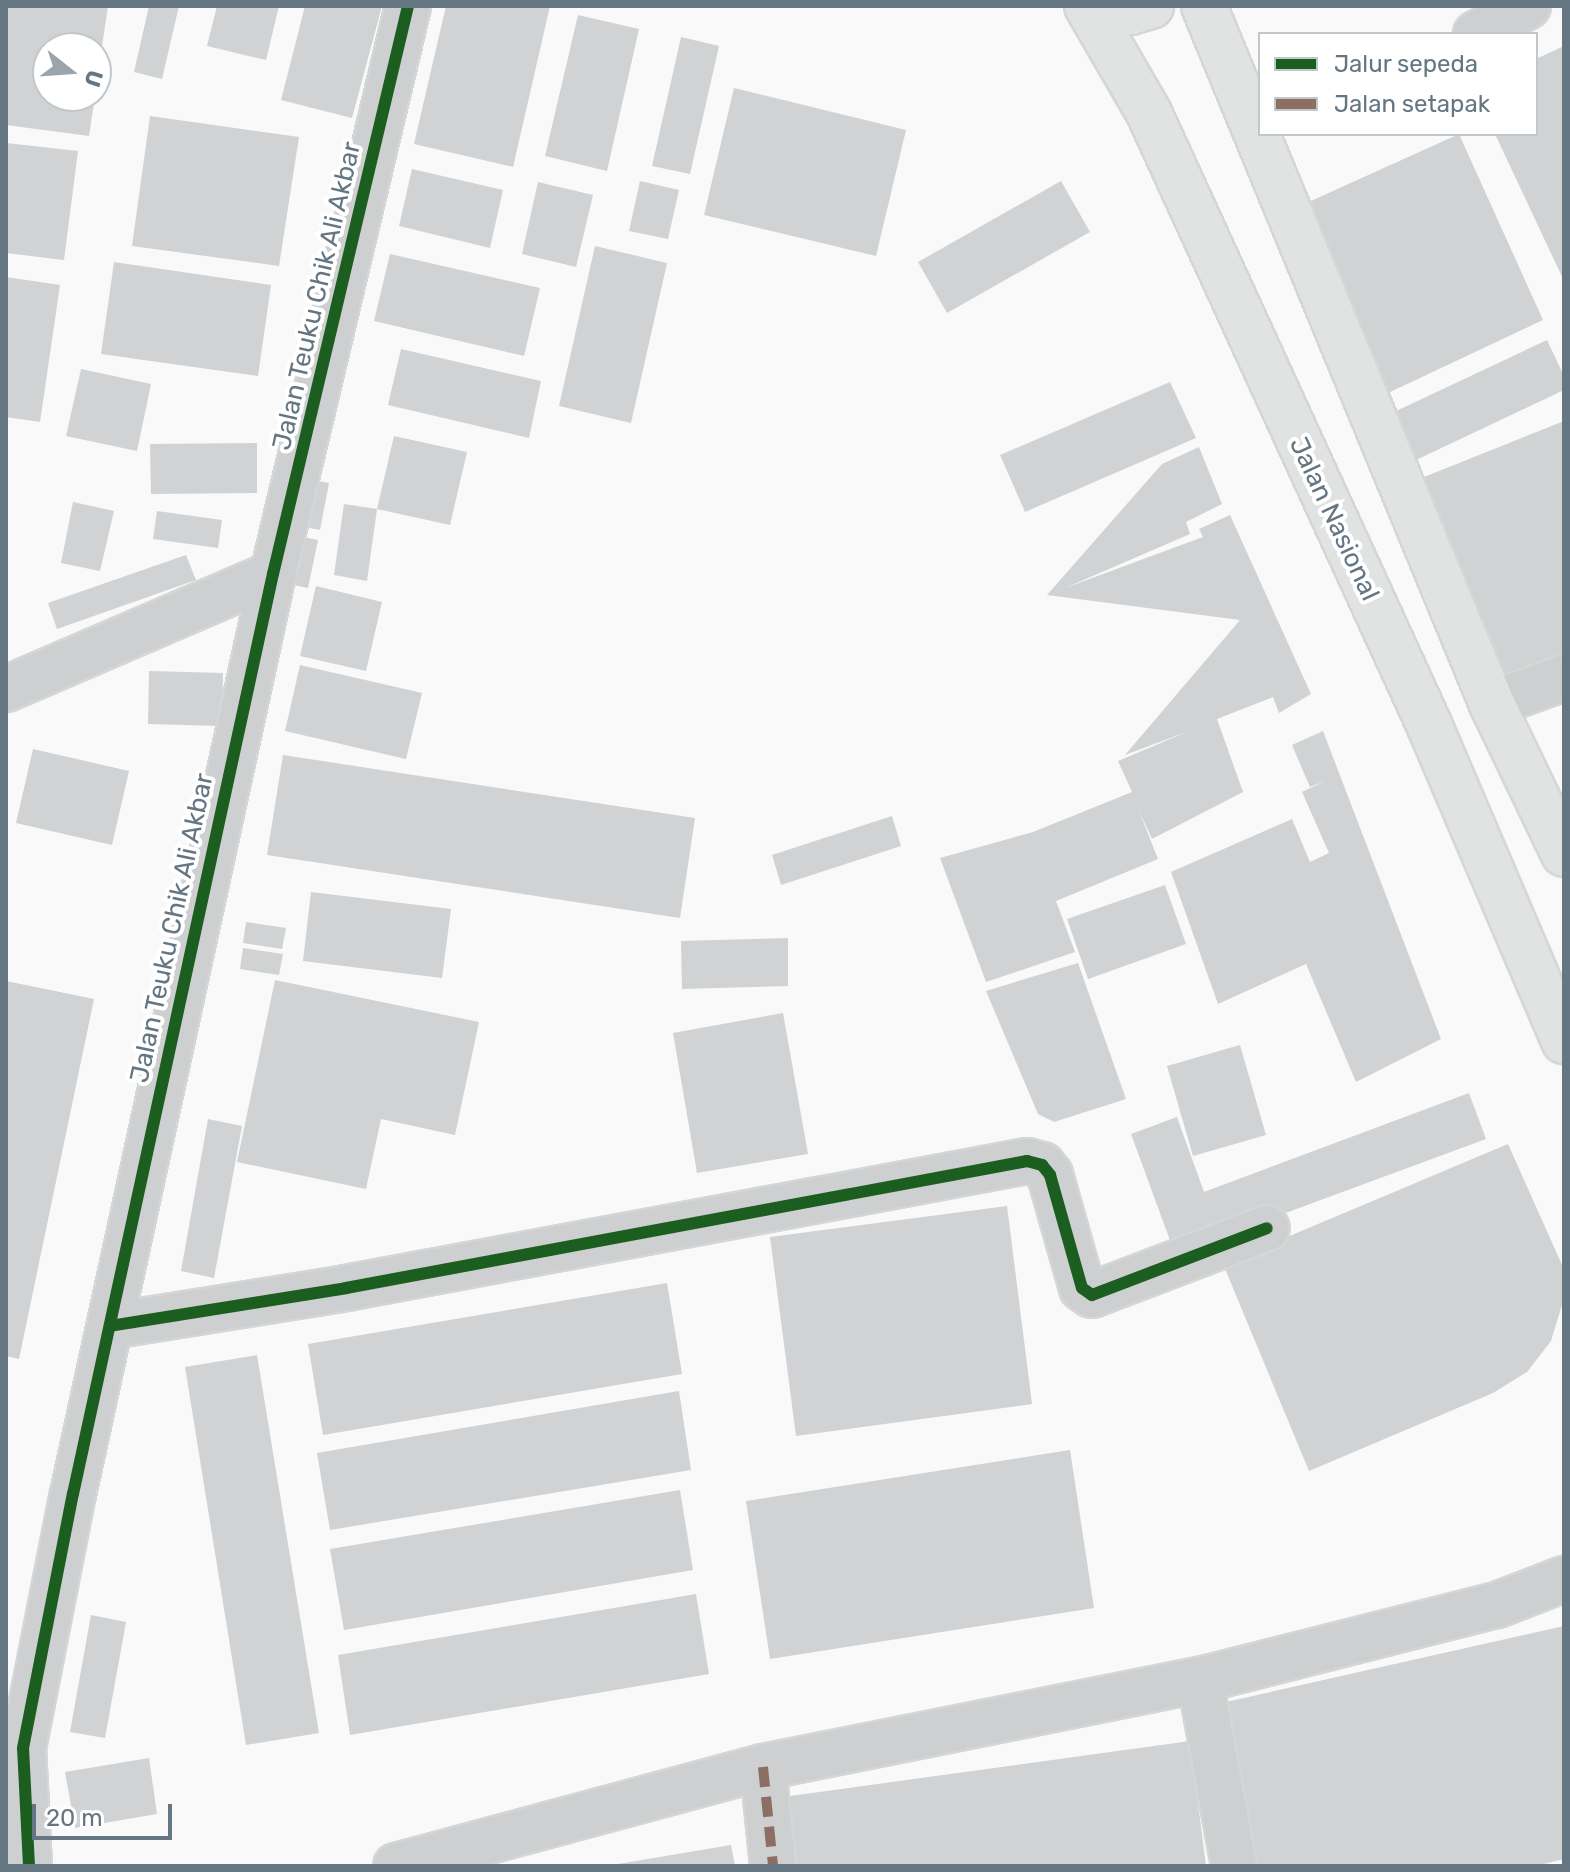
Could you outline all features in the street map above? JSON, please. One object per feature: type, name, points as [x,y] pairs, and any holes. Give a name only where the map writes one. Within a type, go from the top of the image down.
[{"type":"highway","name":"Jalan Nasional","points":[[1087,6],[1149,113],[1428,722],[1564,1041]]},
{"type":"highway","points":[[1098,6],[1130,12],[1151,6]]},
{"type":"highway","points":[[1204,6],[1258,116]]},
{"type":"highway","points":[[1270,140],[1492,704],[1564,854]]},
{"type":"street","name":"Jalan Teuku Chik Ali Akbar","points":[[29,1866],[23,1748],[110,1326],[273,574],[408,6]]},
{"type":"street","points":[[1480,32],[1528,6]]},
{"type":"street","points":[[6,689],[273,574]]},
{"type":"street","points":[[1492,704],[1564,678]]},
{"type":"street","points":[[110,1326],[346,1288],[1027,1161],[1042,1165],[1050,1175],[1082,1288],[1092,1295],[1267,1228]]},
{"type":"street","points":[[396,1866],[763,1767],[1200,1680],[1497,1605],[1564,1579]]},
{"type":"street","points":[[1200,1680],[1234,1866]]},
{"type":"street","points":[[763,1767],[773,1866]]},
{"type":"building","points":[[6,6],[108,6],[104,32],[32,32],[32,112],[93,112],[89,136],[6,125]]},
{"type":"building","points":[[149,6],[179,6],[162,79],[134,72]]},
{"type":"building","points":[[217,6],[279,6],[266,60],[207,46]]},
{"type":"building","points":[[305,6],[382,6],[352,118],[281,100]]},
{"type":"building","points":[[446,6],[550,6],[513,167],[414,144]]},
{"type":"building","points":[[578,15],[639,29],[607,171],[545,156]]},
{"type":"building","points":[[681,37],[719,46],[690,174],[652,166]]},
{"type":"building","points":[[1564,46],[1564,281],[1496,136],[1538,136],[1538,58]]},
{"type":"building","points":[[734,88],[906,130],[876,256],[704,215]]},
{"type":"building","points":[[150,116],[299,137],[279,266],[132,246]]},
{"type":"building","points":[[1460,136],[1543,320],[1388,393],[1302,205]]},
{"type":"building","points":[[6,143],[78,151],[64,260],[6,253]]},
{"type":"building","points":[[412,169],[503,190],[490,248],[399,226]]},
{"type":"building","points":[[640,181],[679,190],[668,239],[629,231]]},
{"type":"building","points":[[1061,181],[1090,232],[947,313],[918,262]]},
{"type":"building","points":[[538,182],[593,195],[576,267],[522,254]]},
{"type":"building","points":[[595,246],[667,263],[631,423],[559,406]]},
{"type":"building","points":[[390,254],[540,288],[524,356],[374,321]]},
{"type":"building","points":[[114,262],[271,285],[258,376],[101,354]]},
{"type":"building","points":[[6,277],[60,285],[40,422],[6,417]]},
{"type":"building","points":[[1547,340],[1564,376],[1564,390],[1416,460],[1394,412]]},
{"type":"building","points":[[401,349],[541,381],[529,438],[388,405]]},
{"type":"building","points":[[81,369],[151,384],[137,451],[66,436]]},
{"type":"building","points":[[1170,382],[1196,438],[1025,512],[1000,455]]},
{"type":"building","points":[[1564,421],[1564,663],[1502,688],[1419,479]]},
{"type":"building","points":[[394,436],[467,452],[450,525],[377,509]]},
{"type":"building","points":[[257,443],[257,493],[151,494],[150,444]]},
{"type":"building","points":[[1199,447],[1222,504],[1186,522],[1190,534],[1065,588],[1203,537],[1199,529],[1230,515],[1311,694],[1279,713],[1273,697],[1217,719],[1243,792],[1152,839],[1139,811],[1158,859],[1056,901],[1075,952],[986,982],[940,858],[1033,832],[1132,792],[1118,761],[1189,731],[1125,755],[1240,620],[1047,595],[1162,464]]},
{"type":"building","points":[[314,480],[329,483],[320,530],[304,527]]},
{"type":"building","points":[[73,502],[114,511],[100,571],[61,563]]},
{"type":"building","points":[[344,504],[377,509],[367,581],[334,575]]},
{"type":"building","points":[[157,511],[222,520],[218,548],[153,539]]},
{"type":"building","points":[[303,537],[318,540],[308,588],[293,585]]},
{"type":"building","points":[[186,555],[196,580],[57,629],[48,603]]},
{"type":"building","points":[[316,586],[382,602],[366,671],[300,656]]},
{"type":"building","points":[[300,665],[422,693],[406,759],[285,731]]},
{"type":"building","points":[[149,671],[223,673],[222,726],[148,724]]},
{"type":"building","points":[[1323,731],[1441,1039],[1356,1082],[1306,964],[1218,1004],[1171,872],[1292,819],[1310,862],[1329,853],[1302,792],[1325,781],[1310,787],[1292,745]]},
{"type":"building","points":[[33,749],[129,771],[112,845],[16,823]]},
{"type":"building","points":[[283,755],[695,818],[680,918],[267,855]]},
{"type":"building","points":[[892,816],[901,846],[781,885],[772,855]]},
{"type":"building","points":[[1165,885],[1186,944],[1088,979],[1067,919]]},
{"type":"building","points":[[311,892],[451,909],[442,978],[303,961]]},
{"type":"building","points":[[246,922],[286,928],[282,949],[243,943]]},
{"type":"building","points":[[788,938],[788,986],[682,989],[681,941]]},
{"type":"building","points":[[243,948],[283,954],[279,975],[240,969]]},
{"type":"building","points":[[1078,963],[1126,1099],[1054,1122],[1038,1114],[986,991]]},
{"type":"building","points":[[275,980],[479,1022],[455,1135],[381,1119],[366,1189],[237,1162]]},
{"type":"building","points":[[6,981],[94,999],[19,1359],[6,1356]]},
{"type":"building","points":[[783,1013],[808,1154],[697,1173],[673,1033]]},
{"type":"building","points":[[1240,1045],[1266,1135],[1193,1156],[1167,1066]]},
{"type":"building","points":[[1469,1093],[1486,1139],[1175,1254],[1131,1134],[1177,1117],[1204,1192]]},
{"type":"building","points":[[208,1119],[242,1126],[214,1278],[181,1271]]},
{"type":"building","points":[[1508,1144],[1562,1265],[1562,1305],[1551,1341],[1527,1372],[1493,1393],[1309,1471],[1223,1264]]},
{"type":"building","points":[[1007,1206],[1032,1404],[796,1436],[770,1237]]},
{"type":"building","points":[[667,1283],[682,1374],[323,1435],[308,1344]]},
{"type":"building","points":[[257,1355],[319,1733],[246,1745],[185,1367]]},
{"type":"building","points":[[679,1391],[691,1470],[330,1530],[317,1453]]},
{"type":"building","points":[[1070,1450],[1094,1608],[770,1659],[746,1501]]},
{"type":"building","points":[[680,1490],[693,1570],[344,1630],[330,1549]]},
{"type":"building","points":[[696,1594],[709,1674],[350,1735],[338,1655]]},
{"type":"building","points":[[91,1615],[126,1622],[105,1738],[70,1732]]},
{"type":"building","points":[[1564,1626],[1564,1859],[1535,1866],[1252,1866],[1217,1704]]},
{"type":"building","points":[[1190,1741],[1206,1866],[792,1866],[783,1797]]},
{"type":"building","points":[[149,1758],[157,1814],[75,1828],[65,1772]]},
{"type":"building","points":[[731,1845],[735,1866],[618,1866],[618,1864]]},
{"type":"marked path","points":[[763,1767],[773,1866]]},
{"type":"cycle path","points":[[29,1866],[23,1748],[73,1494],[273,574],[408,6]]},
{"type":"cycle path","points":[[110,1326],[346,1288],[1027,1161],[1042,1165],[1050,1175],[1082,1288],[1092,1295],[1267,1228]]}]
